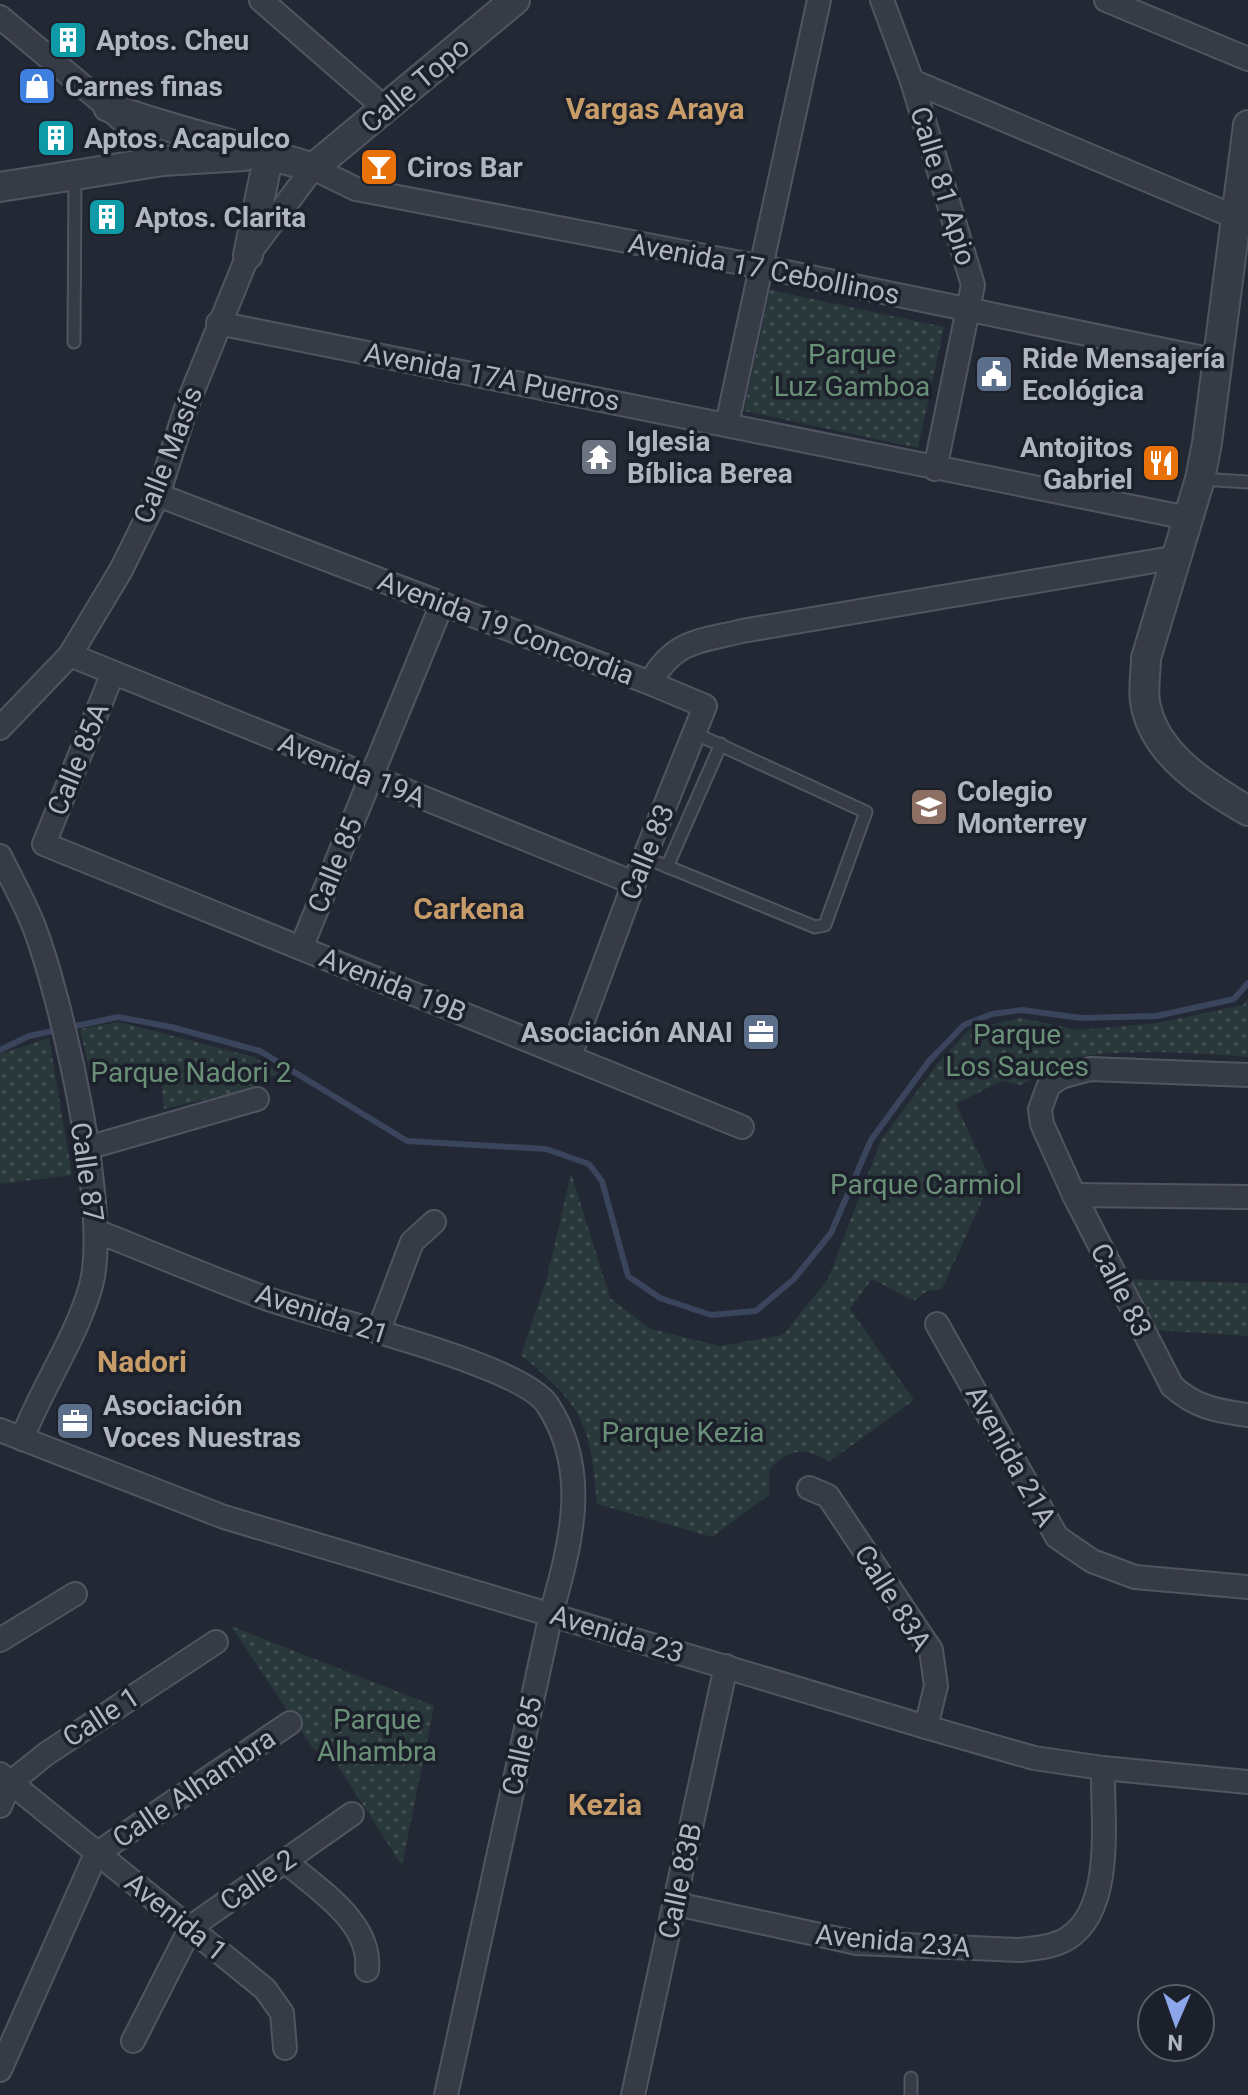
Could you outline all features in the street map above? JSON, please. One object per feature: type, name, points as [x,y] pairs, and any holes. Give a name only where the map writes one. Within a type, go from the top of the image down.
[{"type":"street","points":[[261,0],[387,110]]},
{"type":"street","name":"Calle Topo","points":[[313,168],[387,110],[515,0]]},
{"type":"street","points":[[727,424],[819,0]]},
{"type":"street","name":"Calle 81 Apio","points":[[882,0],[912,81],[973,285],[935,469]]},
{"type":"street","points":[[1106,0],[1248,59]]},
{"type":"street","points":[[0,17],[108,107],[163,161]]},
{"type":"street","points":[[912,81],[1235,217]]},
{"type":"street","points":[[108,107],[186,134],[313,168]]},
{"type":"street","points":[[1248,125],[1200,479],[1146,658],[1146,707],[1158,735],[1181,765],[1248,811]]},
{"type":"street","points":[[0,187],[163,161],[269,154]]},
{"type":"street","points":[[248,255],[269,154]]},
{"type":"street","name":"Avenida 17 Cebollinos","points":[[313,168],[356,189],[762,267],[1218,361]]},
{"type":"street","name":"Calle Masís","points":[[0,728],[70,655],[121,570],[158,495],[187,405],[248,255],[313,168]]},
{"type":"street","name":"Avenida 17A Puerros","points":[[218,323],[1188,518]]},
{"type":"street","name":"Avenida 19 Concordia","points":[[158,495],[650,683],[664,658],[688,645],[742,631],[1178,557]]},
{"type":"street","name":"Calle 85","points":[[301,948],[442,604]]},
{"type":"street","name":"Avenida 19A","points":[[70,655],[112,675],[634,883]]},
{"type":"street","name":"Calle 85A","points":[[44,844],[112,675]]},
{"type":"street","name":"Calle 83","points":[[570,1056],[644,857],[705,706],[650,683]]},
{"type":"street","name":"Avenida 19B","points":[[44,844],[742,1127]]},
{"type":"street","name":"Calle 87","points":[[0,856],[36,931],[56,997],[87,1148],[96,1231],[90,1291],[22,1439]]},
{"type":"street","name":"Calle 83","points":[[1248,1075],[1090,1069],[1061,1077],[1049,1085],[1040,1109],[1042,1124],[1074,1195],[1158,1364],[1172,1386],[1188,1401],[1210,1410],[1248,1415]]},
{"type":"street","points":[[87,1148],[257,1099]]},
{"type":"street","points":[[1074,1195],[1248,1197]]},
{"type":"street","points":[[378,1332],[412,1242],[434,1222]]},
{"type":"street","name":"Avenida 21","points":[[96,1231],[267,1299],[508,1375],[545,1401]]},
{"type":"street","name":"Avenida 21A","points":[[937,1324],[1057,1537],[1092,1561],[1135,1577],[1248,1587]]},
{"type":"street","name":"Calle 85","points":[[446,2095],[551,1614],[569,1550],[574,1466],[562,1431],[545,1401]]},
{"type":"street","name":"Avenida 23","points":[[0,1430],[224,1517],[1034,1758],[1248,1782]]},
{"type":"street","name":"Calle 83A","points":[[809,1488],[828,1496],[931,1650],[936,1686],[926,1727]]},
{"type":"street","points":[[0,1640],[75,1594]]},
{"type":"street","points":[[0,1617],[22,1624]]},
{"type":"street","name":"Calle 1","points":[[0,1806],[5,1778],[216,1642]]},
{"type":"street","name":"Calle 83B","points":[[633,2095],[726,1666]]},
{"type":"street","name":"Calle Alhambra","points":[[0,2070],[96,1854],[290,1723]]},
{"type":"street","name":"Avenida 23A","points":[[676,1904],[857,1943],[1020,1950],[1065,1940],[1082,1928],[1093,1912],[1100,1885],[1103,1768]]},
{"type":"street","name":"Avenida 1","points":[[5,1778],[265,1989],[282,2013],[285,2048]]},
{"type":"street","name":"Calle 2","points":[[133,2041],[191,1927],[352,1814]]},
{"type":"street","points":[[285,1861],[348,1917],[364,1938],[369,1952],[367,1970]]},
{"type":"lane","points":[[74,342],[75,175]]},
{"type":"lane","points":[[1200,479],[1248,482]]},
{"type":"lane","points":[[644,857],[815,927],[825,925],[866,812],[694,733]]},
{"type":"lane","points":[[667,867],[721,744]]},
{"type":"lane","points":[[911,2078],[911,2095]]},
{"type":"green space","name":"Parque Luz Gamboa","points":[[770,290],[944,327],[918,448],[744,411]]},
{"type":"green space","name":"Parque Kezia","points":[[1248,999],[1248,1057],[1149,1052],[1072,1058],[1049,1066],[1022,1085],[1001,1081],[956,1104],[991,1181],[942,1289],[927,1291],[914,1301],[872,1279],[850,1309],[914,1400],[829,1462],[805,1452],[783,1458],[769,1470],[770,1494],[712,1537],[597,1504],[591,1454],[580,1419],[571,1403],[521,1355],[547,1278],[571,1173],[610,1298],[651,1329],[720,1346],[783,1335],[828,1279],[881,1140],[939,1062],[970,1029],[1021,1018],[1078,1030],[1158,1023],[1243,1005]]},
{"type":"green space","name":"Parque Nadori 2","points":[[119,1022],[254,1057],[279,1073],[249,1089],[164,1109],[160,1069],[91,1077],[80,1029]]},
{"type":"green space","points":[[49,1038],[72,1175],[0,1184],[0,1054]]},
{"type":"green space","points":[[1126,1279],[1248,1283],[1248,1336],[1154,1330]]},
{"type":"green space","name":"Parque Alhambra","points":[[231,1626],[434,1706],[402,1866],[335,1761],[314,1750]]},
{"type":"waterway","points":[[0,1050],[29,1036],[118,1017],[171,1027],[260,1051],[407,1141],[546,1149],[589,1164],[602,1181],[628,1276],[660,1298],[711,1315],[756,1311],[794,1279],[831,1233],[871,1140],[929,1061],[964,1025],[992,1014],[1022,1010],[1081,1018],[1157,1016],[1234,999],[1248,983]]},
{"type":"place","name":"Aptos. Cheu","points":[[68,40]]},
{"type":"place","name":"Carnes finas","points":[[37,86]]},
{"type":"place","name":"Aptos. Acapulco","points":[[56,138]]},
{"type":"place","name":"Ciros Bar","points":[[379,167]]},
{"type":"place","name":"Aptos. Clarita","points":[[107,217]]},
{"type":"place","name":"Ride Mensajería Ecológica","points":[[994,374]]},
{"type":"place","name":"Iglesia Bíblica Berea","points":[[599,457]]},
{"type":"place","name":"Antojitos Gabriel","points":[[1161,463]]},
{"type":"place","name":"Colegio Monterrey","points":[[929,807]]},
{"type":"place","name":"Asociación ANAI","points":[[761,1032]]},
{"type":"place","name":"Asociación Voces Nuestras","points":[[75,1421]]},
{"type":"district","name":"Vargas Araya","points":[[655,108]]},
{"type":"district","name":"Carkena","points":[[469,908]]},
{"type":"district","name":"Nadori","points":[[142,1361]]},
{"type":"district","name":"Kezia","points":[[605,1804]]},
{"type":"park label","name":"Parque Los Sauces","points":[[1017,1050]]},
{"type":"park label","name":"Parque Carmiol","points":[[926,1184]]}]
